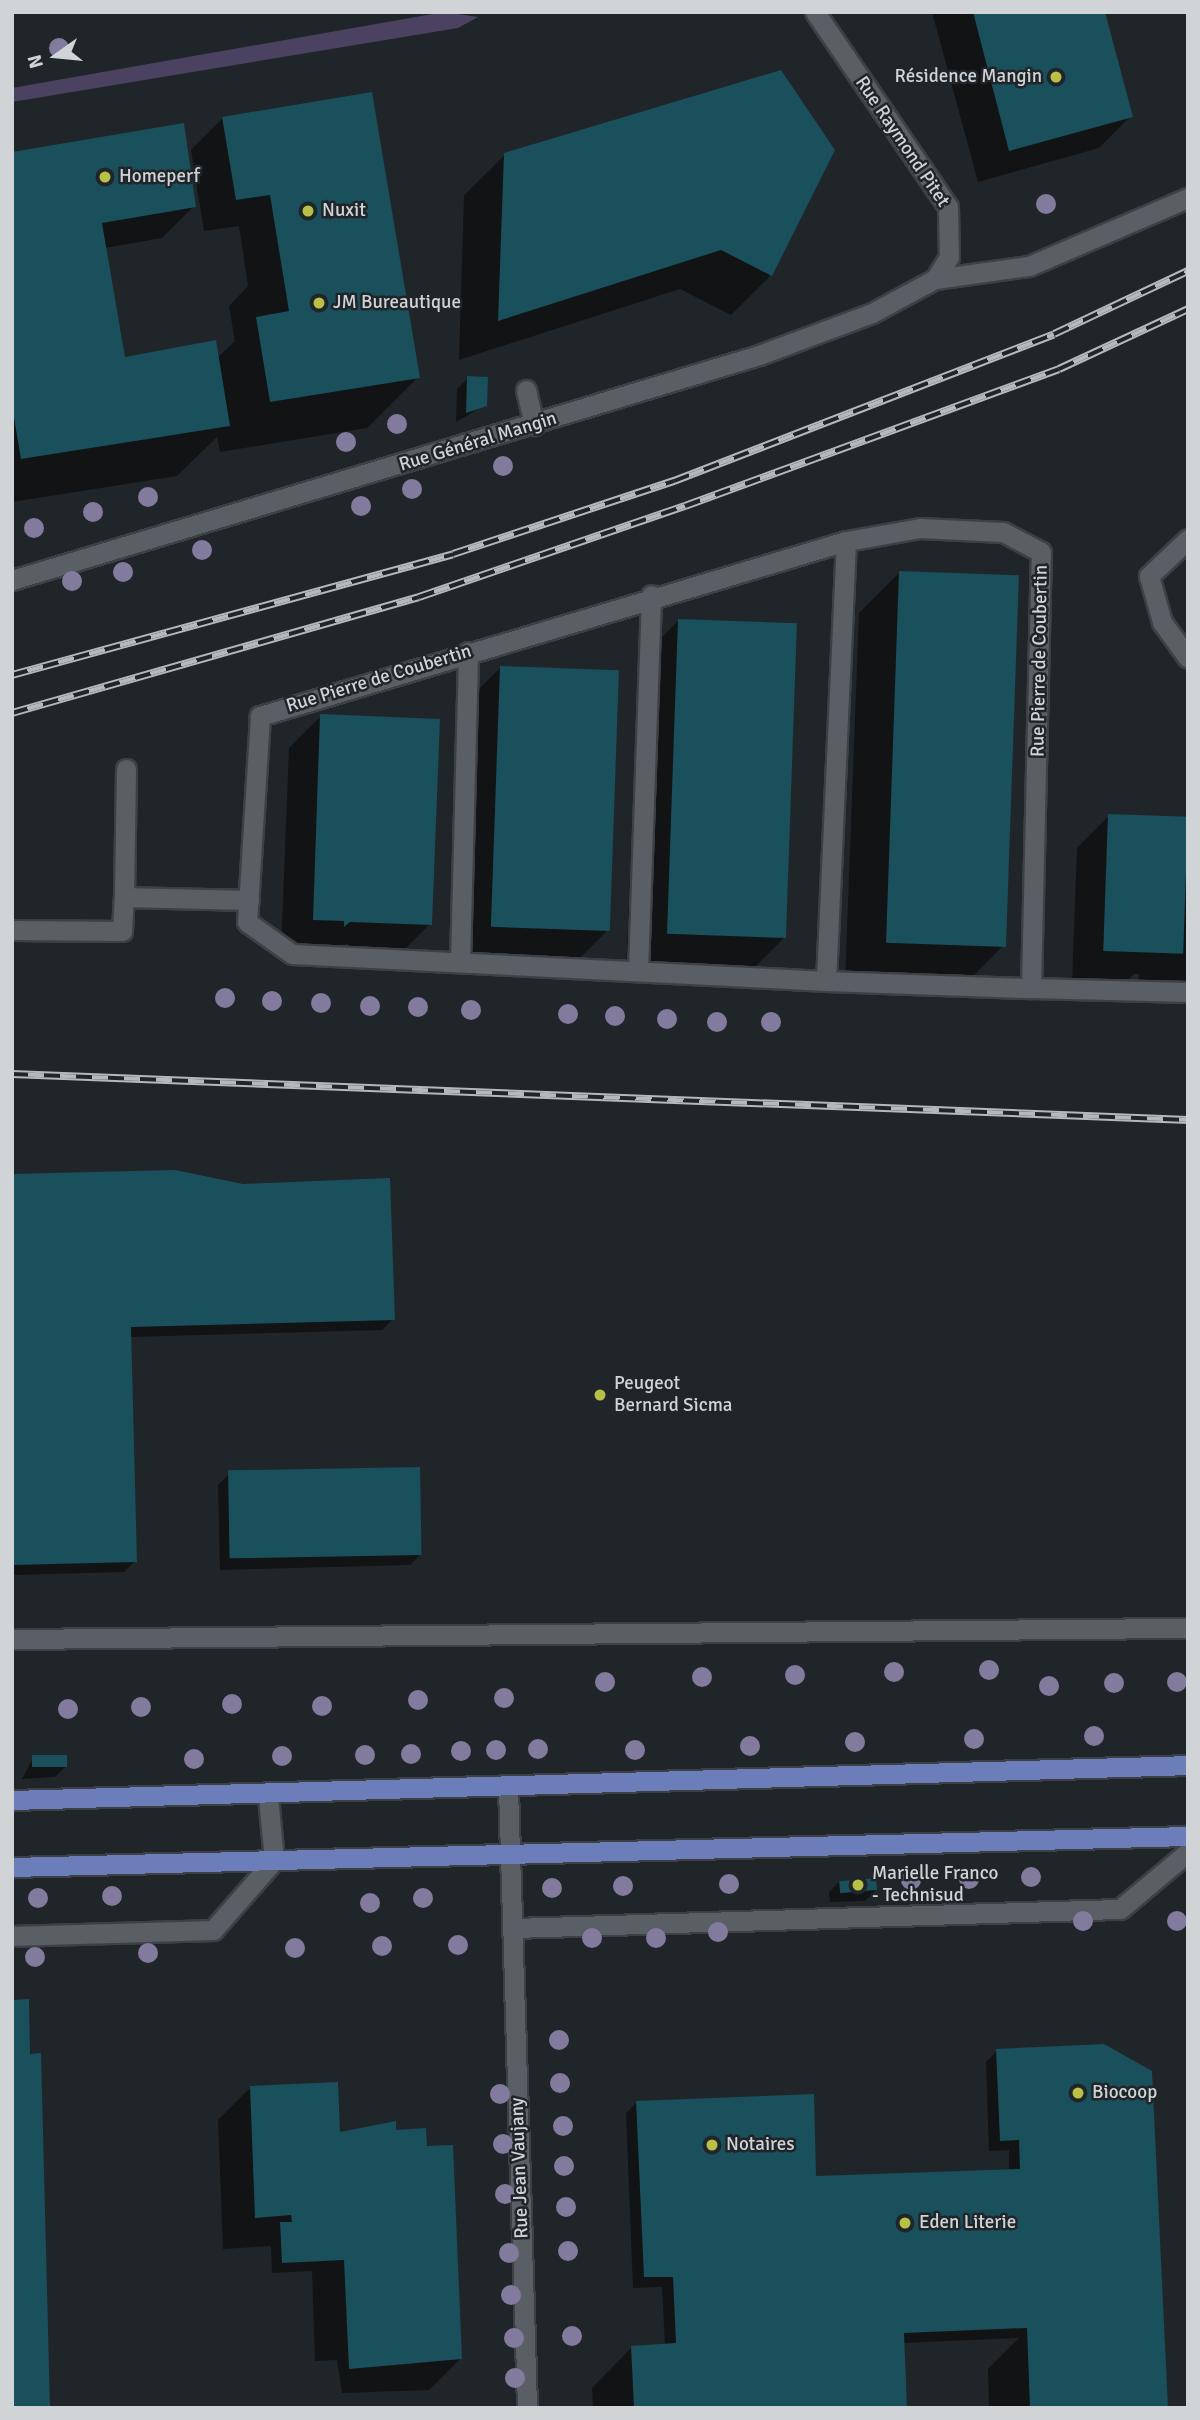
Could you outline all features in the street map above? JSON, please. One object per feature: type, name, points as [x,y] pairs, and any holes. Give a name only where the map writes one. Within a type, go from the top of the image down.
[{"type":"main road","points":[[12,1800],[268,1796],[1188,1765]]},
{"type":"main road","points":[[12,1867],[1188,1836]]},
{"type":"street","name":"Rue Raymond Pitet","points":[[816,12],[948,207],[948,257],[935,279]]},
{"type":"street","points":[[935,279],[1029,266],[1188,198]]},
{"type":"street","name":"Rue Général Mangin","points":[[12,580],[534,425],[759,355],[872,313],[935,279]]},
{"type":"street","points":[[526,390],[534,425]]},
{"type":"street","name":"Rue Pierre de Coubertin","points":[[1031,988],[1041,552],[1003,532],[920,528],[846,541],[651,595],[260,716],[247,922],[292,954],[826,981],[1031,988],[1188,992]]},
{"type":"street","points":[[1188,539],[1149,576],[1162,622],[1188,658]]},
{"type":"street","points":[[826,981],[846,541]]},
{"type":"street","points":[[638,971],[651,595]]},
{"type":"street","points":[[460,962],[468,652]]},
{"type":"street","points":[[12,930],[122,931],[126,769]]},
{"type":"street","points":[[124,897],[249,900]]},
{"type":"street","points":[[12,1639],[1188,1629]]},
{"type":"street","name":"Rue Jean Vaujany","points":[[508,1787],[527,2408]]},
{"type":"street","points":[[12,1936],[213,1930],[274,1860],[268,1796]]},
{"type":"street","points":[[514,1928],[1120,1909],[1188,1852]]},
{"type":"shaded area","points":[[444,12],[478,17],[458,28],[12,102],[12,88]]},
{"type":"building","name":"Résidence Mangin","points":[[973,12],[1105,12],[1133,117],[1009,151]]},
{"type":"building","points":[[781,70],[835,150],[772,276],[721,250],[498,321],[504,153]]},
{"type":"building","points":[[372,92],[420,378],[270,402],[256,317],[289,311],[270,195],[236,200],[222,117]]},
{"type":"building","points":[[184,123],[196,207],[102,223],[125,357],[216,340],[230,426],[21,459],[12,406],[12,152]]},
{"type":"building","points":[[467,376],[488,377],[487,406],[466,413]]},
{"type":"building","points":[[899,571],[1019,575],[1006,947],[886,943]]},
{"type":"building","points":[[678,619],[797,623],[786,938],[667,934]]},
{"type":"building","points":[[500,666],[619,670],[610,931],[491,927]]},
{"type":"building","points":[[320,714],[440,719],[432,925],[350,922],[344,927],[344,921],[313,920]]},
{"type":"building","points":[[1108,814],[1188,817],[1183,954],[1103,951]]},
{"type":"building","points":[[175,1170],[243,1184],[390,1178],[395,1320],[131,1327],[137,1562],[12,1565],[12,1174]]},
{"type":"building","points":[[420,1467],[422,1555],[230,1558],[228,1470]]},
{"type":"building","points":[[32,1755],[67,1755],[67,1767],[32,1767]]},
{"type":"building","name":"Marielle Franco - Technisud","points":[[876,1878],[877,1890],[840,1893],[839,1881]]},
{"type":"building","points":[[29,1999],[30,2054],[41,2053],[50,2408],[12,2408],[12,2000]]},
{"type":"building","points":[[1104,2044],[1152,2071],[1168,2408],[1030,2408],[1027,2328],[904,2333],[907,2408],[634,2408],[631,2346],[676,2343],[673,2277],[644,2277],[636,2101],[814,2094],[816,2176],[1020,2169],[1019,2140],[1000,2141],[996,2049]]},
{"type":"building","points":[[338,2082],[340,2132],[396,2121],[396,2130],[426,2128],[427,2146],[453,2145],[462,2359],[349,2369],[344,2260],[282,2263],[280,2222],[292,2222],[291,2215],[255,2218],[250,2086]]},
{"type":"railway","points":[[12,675],[453,554],[674,481],[1054,334],[1188,271]]},
{"type":"railway","points":[[12,713],[419,597],[685,506],[1059,369],[1188,309]]},
{"type":"railway","points":[[12,1074],[1188,1120]]},
{"type":"place","name":"Résidence Mangin","points":[[1056,77]]},
{"type":"place","name":"Homeperf","points":[[105,177]]},
{"type":"place","name":"Nuxit","points":[[308,211]]},
{"type":"place","name":"JM Bureautique","points":[[319,303]]},
{"type":"place","name":"Peugeot Bernard Sicma","points":[[600,1395]]},
{"type":"place","name":"Marielle Franco - Technisud","points":[[858,1885]]},
{"type":"place","name":"Biocoop","points":[[1078,2093]]},
{"type":"place","name":"Notaires","points":[[712,2145]]},
{"type":"place","name":"Eden Literie","points":[[905,2223]]}]
